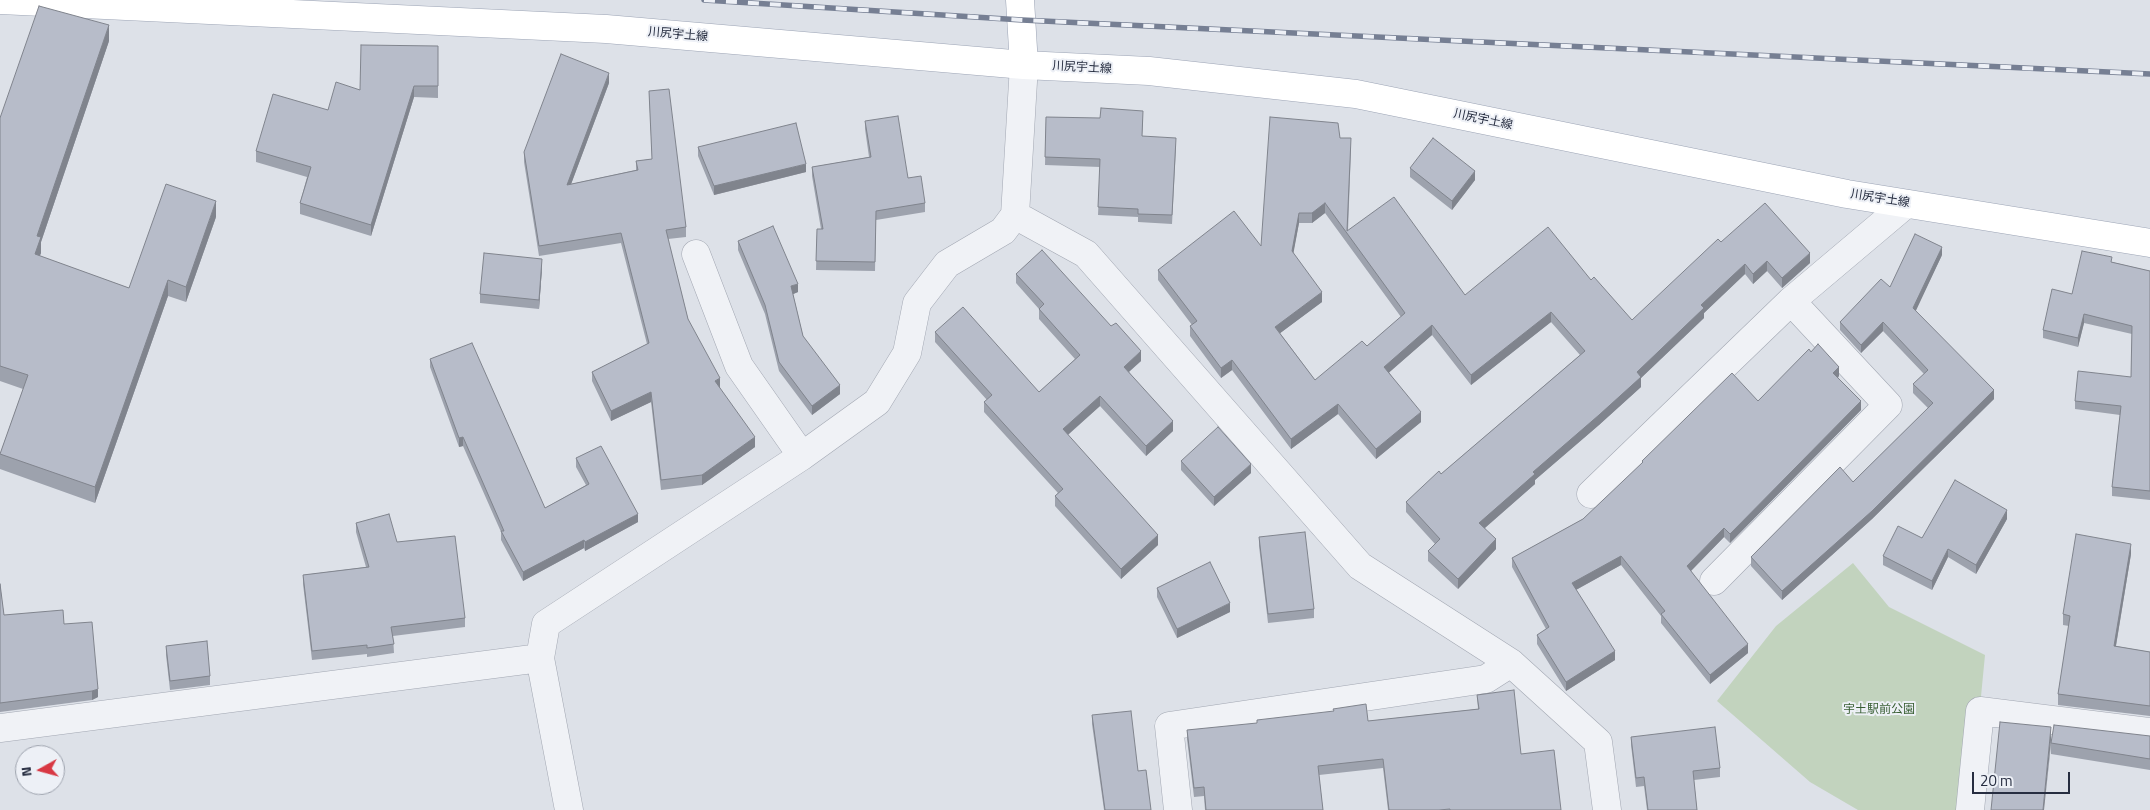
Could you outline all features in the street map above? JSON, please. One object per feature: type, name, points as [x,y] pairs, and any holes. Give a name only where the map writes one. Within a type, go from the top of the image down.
[{"type":"main road","name":"川尻宇土線","points":[[0,0],[606,29],[1024,65],[1150,71],[1356,94],[1847,194],[2150,243]]},
{"type":"main road","points":[[1020,0],[1024,65]]},
{"type":"street","points":[[569,810],[540,658],[546,624],[802,456],[877,402],[907,353],[917,302],[947,264],[1003,231],[1015,215],[1024,65]]},
{"type":"street","points":[[1591,494],[1791,300],[1906,204]]},
{"type":"street","points":[[1015,215],[1086,254],[1360,566],[1511,663],[1598,742],[1607,810]]},
{"type":"street","points":[[696,254],[739,366],[802,456]]},
{"type":"street","points":[[1714,582],[1888,405],[1791,300]]},
{"type":"street","points":[[0,728],[540,658]]},
{"type":"street","points":[[1178,810],[1169,726],[1486,680],[1511,663]]},
{"type":"street","points":[[1970,810],[1980,711],[2150,732]]},
{"type":"green space","name":"宇土駅前公園","points":[[1853,563],[1889,607],[1985,655],[1970,810],[1858,810],[1810,782],[1717,701],[1776,626]]},
{"type":"building","points":[[39,6],[109,25],[37,236],[41,237],[35,254],[129,288],[166,184],[216,201],[186,287],[168,280],[95,487],[0,454],[28,375],[0,366],[0,118]]},
{"type":"building","points":[[361,45],[438,46],[438,86],[414,86],[371,225],[300,203],[311,167],[256,151],[273,94],[328,110],[336,82],[360,90]]},
{"type":"building","points":[[561,54],[609,73],[567,185],[638,170],[636,161],[652,159],[649,91],[669,89],[686,227],[666,230],[688,319],[720,378],[715,381],[755,437],[702,475],[661,480],[651,392],[611,411],[592,372],[649,343],[621,233],[539,246],[524,152]]},
{"type":"building","points":[[1101,108],[1143,111],[1142,136],[1176,138],[1172,215],[1138,214],[1138,209],[1098,207],[1100,159],[1045,157],[1046,117],[1100,118]]},
{"type":"building","points":[[898,116],[908,178],[921,176],[925,203],[876,211],[875,262],[816,261],[817,229],[823,229],[812,167],[871,157],[865,121]]},
{"type":"building","points":[[1270,117],[1338,123],[1340,138],[1351,138],[1347,231],[1394,197],[1465,295],[1548,227],[1591,280],[1594,277],[1632,320],[1718,239],[1721,242],[1765,203],[1810,253],[1782,278],[1767,261],[1753,274],[1745,264],[1701,305],[1704,308],[1637,372],[1641,377],[1533,472],[1535,474],[1479,523],[1496,539],[1458,579],[1428,551],[1440,539],[1406,502],[1439,471],[1441,474],[1585,351],[1551,312],[1471,375],[1432,325],[1384,367],[1421,412],[1376,449],[1338,404],[1291,439],[1232,360],[1221,368],[1190,326],[1197,321],[1158,270],[1234,211],[1261,246]],"holes":[[[1325,203],[1405,313],[1367,346],[1362,341],[1315,380],[1275,327],[1322,292],[1292,251],[1299,213],[1312,213]]]},
{"type":"building","points":[[796,123],[806,164],[714,186],[698,147]]},
{"type":"building","points":[[1433,138],[1475,171],[1452,201],[1410,168]]},
{"type":"building","points":[[773,226],[798,284],[791,286],[803,336],[840,385],[812,406],[779,362],[765,305],[738,241]]},
{"type":"building","points":[[1915,234],[1942,247],[1913,308],[1994,390],[1872,511],[1782,591],[1751,557],[1840,467],[1853,482],[1933,403],[1913,384],[1928,370],[1883,322],[1861,345],[1840,322],[1881,279],[1890,287]]},
{"type":"building","points":[[1042,250],[1111,326],[1116,323],[1141,351],[1124,367],[1173,421],[1146,446],[1100,396],[1063,429],[1158,535],[1121,569],[1055,496],[1063,489],[984,402],[992,395],[935,332],[963,307],[1039,392],[1080,355],[1039,309],[1044,304],[1016,274]]},
{"type":"building","points":[[2082,251],[2112,257],[2111,262],[2150,271],[2150,491],[2112,487],[2121,406],[2075,401],[2078,371],[2131,377],[2132,326],[2084,314],[2078,338],[2043,330],[2052,289],[2072,294]]},
{"type":"building","points":[[484,253],[542,259],[539,300],[480,294]]},
{"type":"building","points":[[472,343],[545,508],[589,484],[576,458],[601,446],[638,514],[523,572],[501,531],[504,531],[463,437],[459,438],[430,359]]},
{"type":"building","points":[[1818,344],[1839,367],[1833,373],[1861,401],[1730,534],[1724,528],[1687,566],[1748,644],[1710,675],[1661,614],[1665,611],[1621,556],[1572,583],[1615,651],[1566,682],[1537,635],[1549,627],[1512,558],[1583,519],[1732,373],[1758,401],[1809,349],[1811,352]]},
{"type":"building","points":[[1218,427],[1251,464],[1214,497],[1181,461]]},
{"type":"building","points":[[1955,480],[2007,510],[1976,565],[1948,549],[1932,581],[1883,556],[1898,526],[1922,538]]},
{"type":"building","points":[[389,514],[397,542],[455,536],[465,618],[391,627],[394,644],[367,648],[367,645],[312,651],[303,575],[369,567],[356,523]]},
{"type":"building","points":[[1305,532],[1314,609],[1268,614],[1259,537]]},
{"type":"building","points":[[2076,534],[2131,544],[2114,646],[2150,652],[2150,706],[2058,694],[2070,616],[2063,614]]},
{"type":"building","points":[[1210,562],[1230,603],[1177,629],[1157,588]]},
{"type":"building","points":[[0,584],[4,615],[63,610],[64,624],[92,622],[98,689],[0,703]]},
{"type":"building","points":[[207,641],[210,676],[170,681],[166,646]]},
{"type":"building","points":[[1514,690],[1521,754],[1554,750],[1561,810],[1389,810],[1383,759],[1318,766],[1323,810],[1206,810],[1204,787],[1194,788],[1187,730],[1257,723],[1257,720],[1334,711],[1333,709],[1366,704],[1368,721],[1479,709],[1477,695]]},
{"type":"building","points":[[1131,711],[1138,771],[1146,770],[1151,810],[1105,810],[1092,715]]},
{"type":"building","points":[[2000,722],[2051,727],[2043,810],[1991,810]]},
{"type":"building","points":[[2054,725],[2150,736],[2150,759],[2051,743]]},
{"type":"building","points":[[1715,727],[1720,768],[1693,771],[1697,810],[1648,810],[1644,777],[1636,778],[1631,737]]},
{"type":"railway","points":[[704,0],[1022,20],[2150,74]]}]
